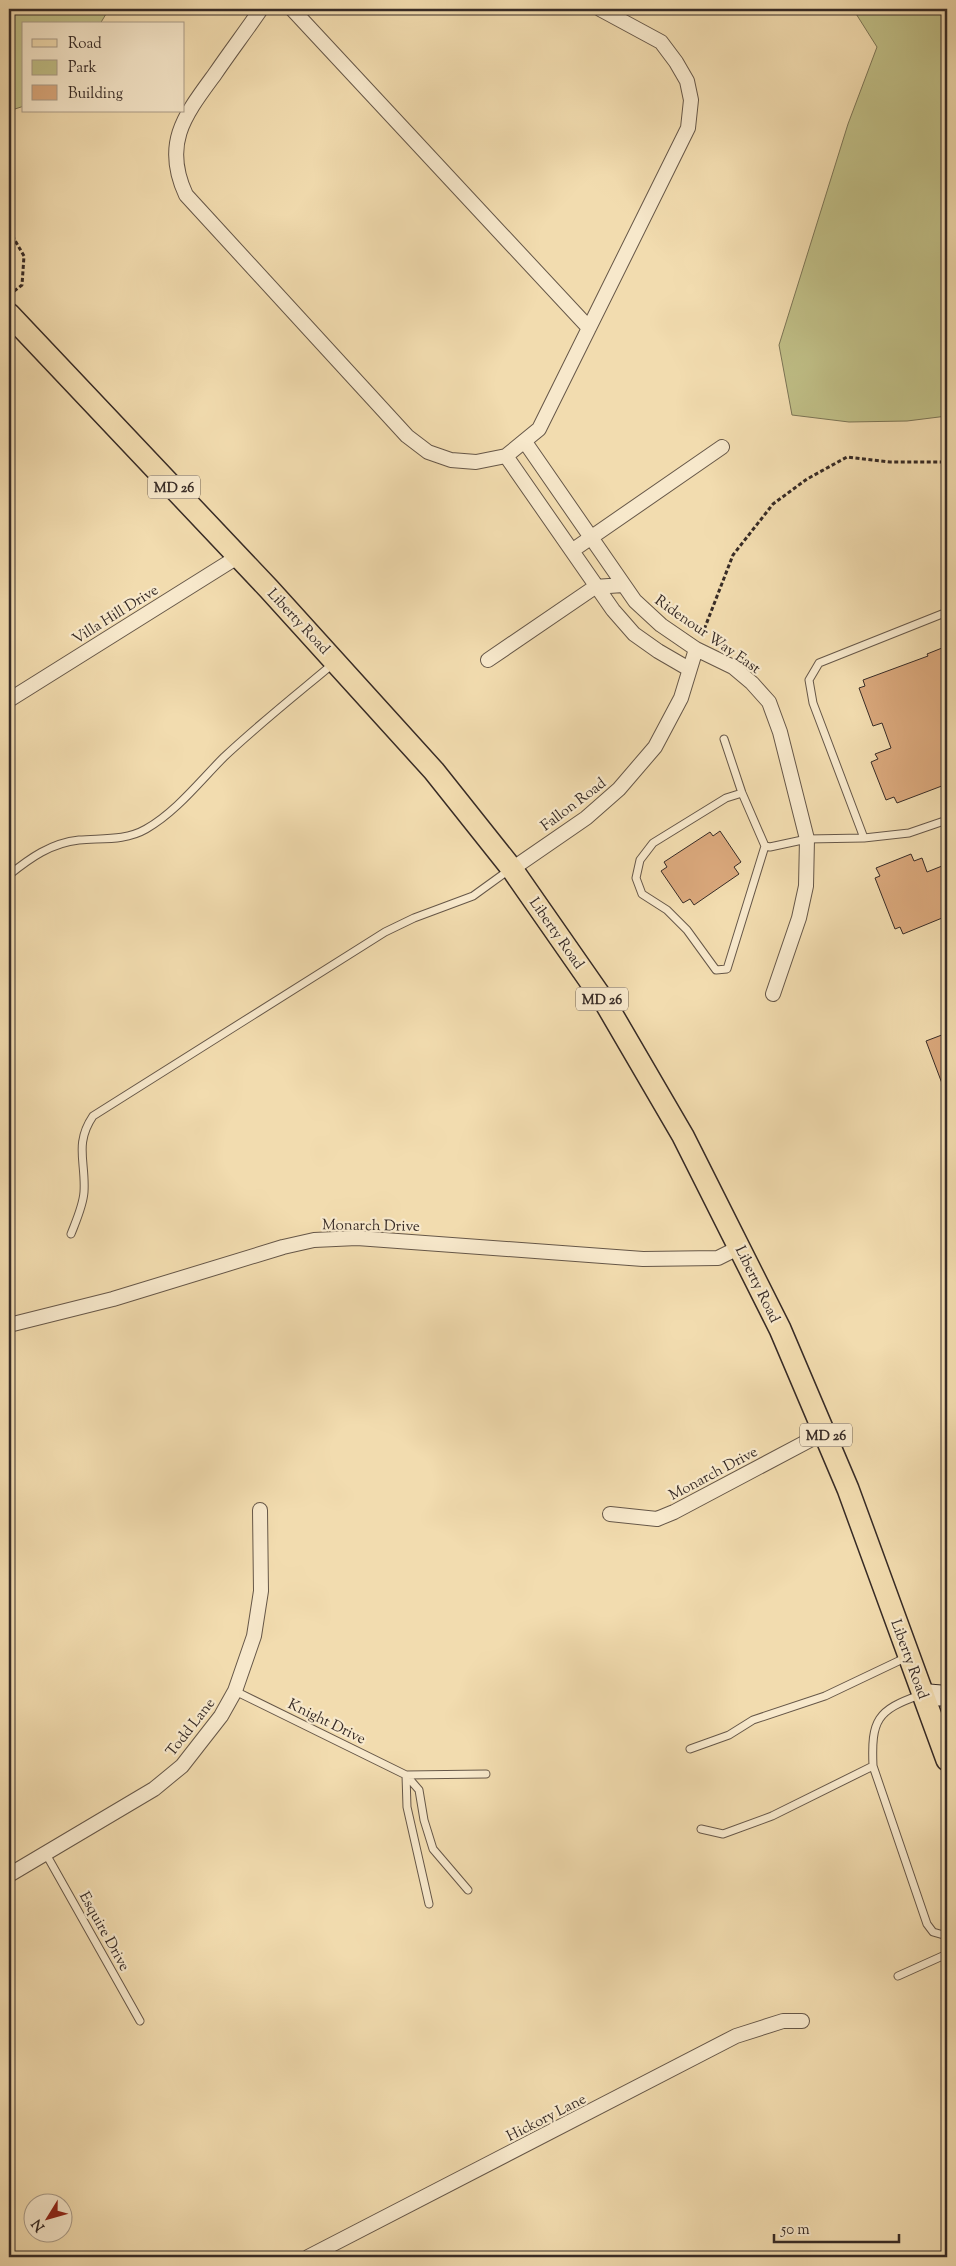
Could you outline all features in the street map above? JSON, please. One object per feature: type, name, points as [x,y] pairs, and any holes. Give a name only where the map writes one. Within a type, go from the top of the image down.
[{"type":"main road","name":"Liberty Road","points":[[9,314],[239,556],[434,771],[512,868],[579,964],[631,1046],[683,1136],[780,1330],[825,1432],[947,1760]]},
{"type":"street","points":[[261,9],[185,116],[177,138],[177,177],[186,195],[407,436],[428,452],[451,460],[476,462],[506,456],[539,429],[688,128],[691,100],[687,81],[676,62],[661,42],[600,9]]},
{"type":"street","points":[[292,9],[589,328]]},
{"type":"street","name":"Ridenour Way East","points":[[525,442],[634,601],[661,625],[696,649],[733,667],[752,682],[769,702],[782,741],[807,839],[806,886],[773,994]]},
{"type":"street","points":[[573,550],[722,447]]},
{"type":"street","points":[[506,456],[573,550],[595,586],[634,634],[689,669]]},
{"type":"street","name":"Villa Hill Drive","points":[[9,700],[239,556]]},
{"type":"street","points":[[488,660],[595,586],[622,585]]},
{"type":"street","name":"Fallon Road","points":[[512,868],[586,818],[620,790],[655,746],[680,698],[696,649]]},
{"type":"street","name":"Monarch Drive","points":[[9,1325],[113,1299],[314,1240],[357,1238],[643,1259],[718,1258],[740,1247]]},
{"type":"street","name":"Monarch Drive","points":[[610,1514],[658,1519],[825,1432]]},
{"type":"street","name":"Todd Lane","points":[[11,1869],[46,1854],[154,1789],[182,1766],[221,1716],[235,1691],[254,1636],[261,1591],[260,1510]]},
{"type":"street","points":[[923,1694],[947,1696]]},
{"type":"street","name":"Hickory Lane","points":[[308,2257],[736,2036],[783,2021],[802,2021]]},
{"type":"lane","points":[[864,838],[813,703],[809,680],[818,663],[947,612]]},
{"type":"lane","points":[[9,875],[43,850],[64,843],[110,840],[129,836],[145,829],[174,807],[259,725],[336,662]]},
{"type":"lane","points":[[724,739],[742,793],[765,846],[727,969],[716,970],[687,930],[667,910],[642,894],[636,878],[640,860],[653,842],[726,798],[742,793]]},
{"type":"lane","points":[[765,846],[770,847],[807,839],[864,838],[909,833],[947,820]]},
{"type":"lane","points":[[71,1234],[84,1195],[82,1141],[85,1127],[93,1116],[386,932],[414,918],[473,896],[512,868]]},
{"type":"lane","points":[[690,1748],[729,1735],[753,1720],[825,1696],[909,1656]]},
{"type":"lane","name":"Knight Drive","points":[[235,1691],[406,1775]]},
{"type":"lane","points":[[923,1694],[895,1703],[876,1724],[872,1738],[873,1766],[927,1924],[933,1932],[947,1936]]},
{"type":"lane","points":[[701,1829],[723,1834],[772,1816],[873,1766]]},
{"type":"lane","points":[[406,1775],[486,1774]]},
{"type":"lane","points":[[406,1775],[419,1790],[424,1820],[433,1849],[468,1890]]},
{"type":"lane","points":[[406,1775],[407,1807],[429,1904]]},
{"type":"lane","name":"Esquire Drive","points":[[46,1854],[140,2021]]},
{"type":"lane","points":[[898,1976],[947,1954]]},
{"type":"path","points":[[9,230],[24,256],[22,285],[9,295]]},
{"type":"path","points":[[696,649],[733,555],[773,504],[807,479],[848,457],[890,462],[947,462]]},
{"type":"green space","points":[[9,9],[109,9],[101,22],[22,22],[22,107],[9,111]]},
{"type":"green space","points":[[853,9],[947,9],[947,416],[907,421],[849,422],[792,415],[779,345],[848,124],[877,47]]},
{"type":"building","points":[[947,646],[947,784],[897,803],[894,797],[886,800],[871,762],[878,759],[875,754],[891,748],[882,723],[873,726],[859,688],[865,686],[863,680],[928,656],[927,654]]},
{"type":"building","points":[[720,831],[741,862],[734,867],[739,874],[694,905],[690,899],[683,903],[661,871],[667,867],[664,862],[710,832],[713,836]]},
{"type":"building","points":[[911,854],[914,861],[922,858],[927,872],[947,864],[947,916],[903,934],[900,927],[895,929],[875,878],[880,876],[876,868]]},
{"type":"building","points":[[947,1033],[947,1094],[946,1094],[926,1041]]}]
